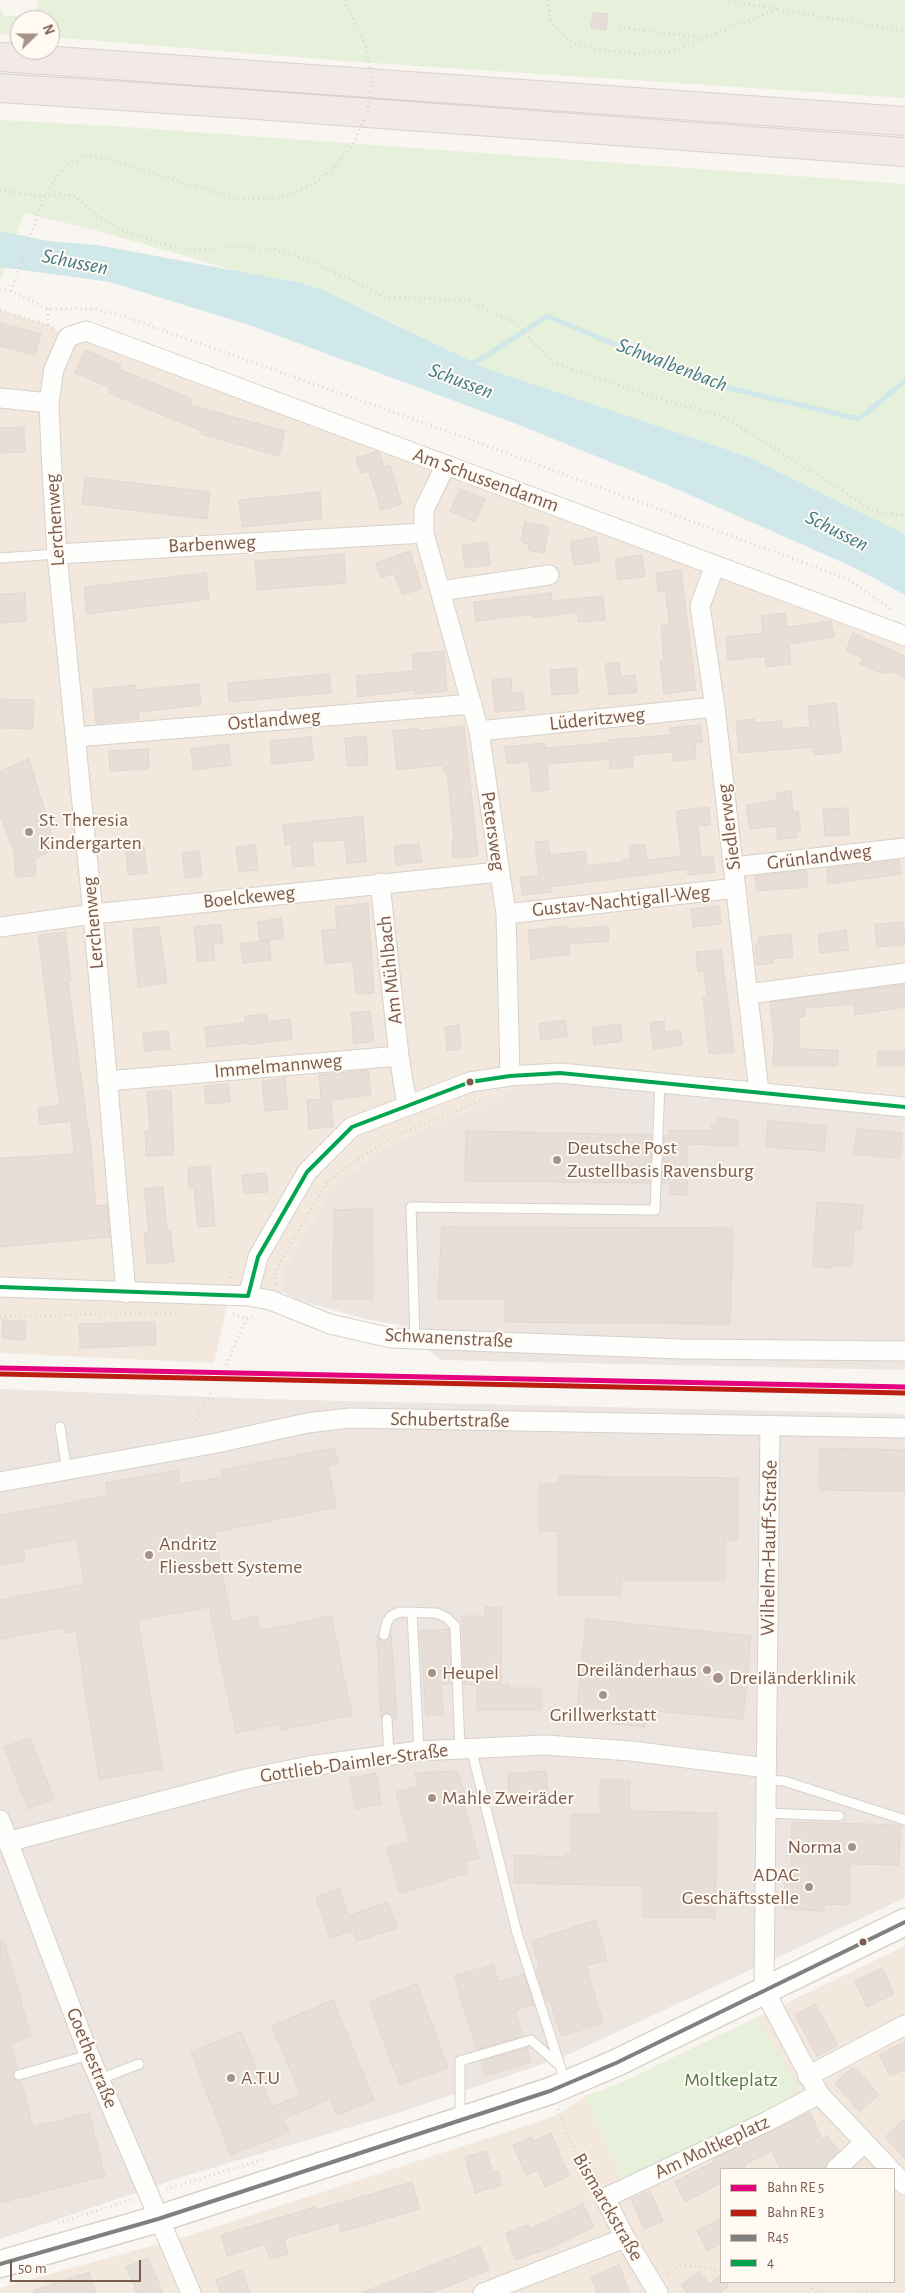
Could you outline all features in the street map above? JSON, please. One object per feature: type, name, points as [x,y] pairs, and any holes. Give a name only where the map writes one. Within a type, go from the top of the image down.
[{"type":"highway","points":[[0,57],[905,121]]},
{"type":"highway","points":[[0,88],[905,152]]},
{"type":"main road","points":[[0,2264],[158,2219],[460,2120],[558,2080],[616,2063],[905,1922]]},
{"type":"street","name":"Am Schussendamm","points":[[68,337],[86,331],[905,636]]},
{"type":"street","name":"Lerchenweg","points":[[68,337],[54,369],[49,403],[57,554],[93,914],[126,1293]]},
{"type":"street","points":[[0,398],[49,403]]},
{"type":"street","name":"Petersweg","points":[[445,466],[424,510],[424,533],[479,731],[506,914],[510,1076]]},
{"type":"street","name":"Barbenweg","points":[[57,554],[424,533]]},
{"type":"street","name":"Siedlerweg","points":[[715,565],[700,606],[715,707],[759,1092]]},
{"type":"street","points":[[440,591],[549,575]]},
{"type":"street","name":"Ostlandweg","points":[[76,737],[472,704]]},
{"type":"street","name":"Lüderitzweg","points":[[479,731],[715,707]]},
{"type":"street","name":"Grünlandweg","points":[[733,867],[905,848]]},
{"type":"street","name":"Boelckeweg","points":[[0,927],[93,914],[499,872]]},
{"type":"street","name":"Am Mühlbach","points":[[380,883],[399,1056]]},
{"type":"street","name":"Gustav-Nachtigall-Weg","points":[[506,914],[736,888]]},
{"type":"street","points":[[748,994],[905,973]]},
{"type":"street","points":[[399,1056],[407,1105]]},
{"type":"street","name":"Immelmannweg","points":[[107,1081],[399,1056]]},
{"type":"street","points":[[248,1296],[258,1257],[308,1172],[352,1127],[470,1082],[510,1076],[560,1073],[905,1107]]},
{"type":"street","name":"Schwanenstraße","points":[[0,1287],[248,1296],[270,1300],[330,1324],[391,1338],[683,1348],[905,1351]]},
{"type":"street","name":"Schubertstraße","points":[[0,1482],[187,1449],[307,1423],[350,1418],[905,1428]]},
{"type":"street","name":"Wilhelm-Hauff-Straße","points":[[770,1426],[764,1990],[819,2094],[864,2144],[890,2168]]},
{"type":"street","name":"Gottlieb-Daimler-Straße","points":[[7,1842],[246,1779],[309,1766],[419,1751],[545,1745],[631,1750],[767,1774]]},
{"type":"street","name":"Goethestraße","points":[[0,1820],[89,2055],[191,2293]]},
{"type":"street","points":[[808,2076],[905,2025]]},
{"type":"street","name":"Am Moltkeplatz","points":[[605,2198],[766,2122],[819,2094]]},
{"type":"street","points":[[837,2168],[864,2144]]},
{"type":"street","name":"Bismarckstraße","points":[[605,2198],[625,2238],[654,2287]]},
{"type":"street","points":[[483,2293],[625,2238]]},
{"type":"lane","name":"Barbenweg","points":[[0,558],[57,554]]},
{"type":"lane","points":[[415,1338],[411,1207],[654,1210],[660,1082]]},
{"type":"lane","points":[[60,1427],[67,1471]]},
{"type":"lane","points":[[384,1634],[386,1622],[391,1616],[399,1612],[437,1613],[447,1618],[456,1626],[465,1748],[558,2080]]},
{"type":"lane","points":[[412,1612],[419,1751]]},
{"type":"lane","points":[[388,1719],[389,1754]]},
{"type":"lane","points":[[767,1774],[905,1820]]},
{"type":"lane","points":[[766,1812],[839,1816]]},
{"type":"lane","points":[[460,2120],[460,2061],[531,2040],[558,2080]]},
{"type":"lane","points":[[19,2075],[89,2055]]},
{"type":"lane","points":[[100,2079],[139,2064]]},
{"type":"path","points":[[12,291],[44,197],[65,166],[85,156],[104,158],[244,200],[278,199],[311,185],[332,170],[354,143],[368,110],[372,79],[366,46],[344,0]]},
{"type":"path","points":[[548,0],[548,13],[553,24],[565,38],[584,47],[612,52],[647,54],[671,51],[778,9]]},
{"type":"path","points":[[724,0],[905,31]]},
{"type":"path","points":[[620,27],[704,38]]},
{"type":"path","points":[[0,190],[44,197],[60,194],[75,196],[96,215],[121,230],[162,244],[194,250],[231,247],[272,249],[313,262],[385,297],[467,300],[515,323],[552,362],[658,399],[721,415],[875,511],[905,516]]},
{"type":"path","points":[[0,289],[12,291],[48,309],[94,309],[125,317],[455,434],[848,579],[897,614]]},
{"type":"path","points":[[0,310],[48,325],[48,309]]},
{"type":"path","points":[[276,1285],[274,1273],[325,1185],[348,1166],[390,1138],[499,1093],[510,1076]]},
{"type":"path","points":[[0,1316],[181,1313]]},
{"type":"path","points":[[226,1365],[246,1319],[230,1313]]},
{"type":"path","points":[[187,1449],[189,1432],[212,1390]]},
{"type":"path","name":"Bismarckstraße","points":[[558,2080],[581,2168],[605,2198]]},
{"type":"path","points":[[55,2224],[268,2158]]},
{"type":"path","points":[[654,2287],[681,2265],[720,2270]]},
{"type":"path","points":[[805,2283],[818,2293]]},
{"type":"path","points":[[862,2293],[872,2290],[878,2293]]},
{"type":"shaded area","points":[[0,310],[48,325],[68,337],[86,331],[905,636],[905,1113],[550,1082],[518,1088],[477,1109],[282,1274],[283,1292],[230,1294],[214,1363],[0,1353]]},
{"type":"shaded area","points":[[550,1082],[905,1113],[905,1370],[441,1360],[399,1325],[362,1318],[298,1300],[283,1292],[282,1274],[335,1187],[380,1153],[424,1130],[477,1109],[518,1088]]},
{"type":"shaded area","points":[[0,1389],[263,1399],[905,1414],[905,1898],[563,2057],[395,2114],[185,2176],[0,2239]]},
{"type":"shaded area","points":[[905,1946],[905,2293],[0,2293],[0,2288],[194,2234],[558,2115],[585,2096],[614,2086]]},
{"type":"green space","points":[[38,0],[905,0],[905,98],[357,62],[60,38],[60,10],[37,10]]},
{"type":"green space","points":[[0,7],[4,16],[10,16],[10,34],[0,34]]},
{"type":"green space","points":[[0,120],[127,127],[905,184],[905,534],[746,456],[486,368],[356,305],[91,229],[24,213],[0,282]]},
{"type":"green space","name":"Moltkeplatz","points":[[756,2019],[799,2088],[767,2112],[622,2178],[585,2096],[614,2086]]},
{"type":"water","name":"Schussen","points":[[0,231],[48,241],[97,245],[296,282],[321,289],[486,368],[746,456],[905,534],[905,595],[853,567],[665,484],[514,423],[252,326],[110,282],[0,267]]},
{"type":"building","points":[[593,13],[608,14],[606,30],[591,28]]},
{"type":"building","points":[[0,323],[41,334],[35,355],[0,346]]},
{"type":"building","points":[[85,350],[121,365],[119,369],[192,399],[190,405],[285,431],[279,456],[201,434],[202,431],[109,393],[111,388],[75,373]]},
{"type":"building","points":[[24,427],[25,452],[0,453],[0,428]]},
{"type":"building","points":[[377,451],[384,467],[390,465],[402,504],[381,510],[369,471],[361,473],[356,458]]},
{"type":"building","points":[[85,477],[210,492],[207,519],[82,504]]},
{"type":"building","points":[[460,489],[485,499],[475,522],[450,511]]},
{"type":"building","points":[[320,492],[322,519],[242,527],[239,500]]},
{"type":"building","points":[[525,522],[549,527],[544,553],[528,550],[529,545],[521,541]]},
{"type":"building","points":[[596,537],[600,561],[574,565],[570,542]]},
{"type":"building","points":[[487,542],[490,565],[465,568],[462,545]]},
{"type":"building","points":[[410,551],[422,588],[402,595],[394,573],[381,578],[376,563]]},
{"type":"building","points":[[344,554],[346,583],[257,590],[255,561]]},
{"type":"building","points":[[642,555],[645,576],[618,580],[615,559]]},
{"type":"building","points":[[681,570],[696,690],[664,694],[660,661],[664,661],[661,626],[670,625],[665,591],[658,592],[656,573]]},
{"type":"building","points":[[206,573],[209,599],[87,614],[84,587]]},
{"type":"building","points":[[25,593],[26,621],[0,623],[0,594]]},
{"type":"building","points":[[551,593],[552,601],[603,596],[605,620],[579,622],[578,612],[532,618],[531,614],[476,621],[473,602]]},
{"type":"building","points":[[785,613],[787,627],[831,621],[834,637],[789,644],[791,664],[766,667],[765,656],[728,660],[726,637],[763,633],[761,616]]},
{"type":"building","points":[[853,633],[905,656],[905,678],[892,672],[881,673],[860,664],[863,658],[846,651]]},
{"type":"building","points":[[444,651],[447,691],[415,694],[415,690],[358,697],[356,676],[414,671],[412,654]]},
{"type":"building","points":[[619,662],[621,676],[635,675],[637,692],[609,695],[605,664]]},
{"type":"building","points":[[576,668],[578,693],[552,695],[550,670]]},
{"type":"building","points":[[329,674],[331,693],[229,702],[228,683]]},
{"type":"building","points":[[511,678],[512,693],[523,692],[525,710],[495,712],[492,680]]},
{"type":"building","points":[[199,684],[201,705],[138,712],[139,719],[96,724],[93,689],[135,685],[136,690]]},
{"type":"building","points":[[0,699],[34,700],[33,729],[0,728]]},
{"type":"building","points":[[836,703],[842,752],[814,755],[813,747],[739,753],[736,721],[754,719],[754,723],[782,721],[782,729],[810,727],[808,706]]},
{"type":"building","points":[[700,725],[702,742],[695,743],[696,759],[673,761],[672,752],[632,755],[633,767],[610,769],[609,759],[547,764],[549,790],[532,792],[529,761],[507,764],[505,747],[544,743],[545,748],[608,743],[608,740],[670,735],[670,728]]},
{"type":"building","points":[[464,726],[478,856],[453,858],[452,841],[454,841],[447,772],[444,773],[443,765],[397,770],[393,731],[418,728],[418,731]]},
{"type":"building","points":[[366,736],[368,765],[347,766],[345,738]]},
{"type":"building","points":[[311,737],[314,760],[272,764],[270,741]]},
{"type":"building","points":[[228,744],[231,765],[194,770],[191,749]]},
{"type":"building","points":[[148,749],[149,769],[110,771],[109,751]]},
{"type":"building","name":"St. Theresia Kindergarten","points":[[29,759],[56,848],[35,859],[36,876],[16,877],[14,852],[0,816],[0,771]]},
{"type":"building","points":[[791,791],[793,812],[798,811],[801,831],[796,832],[797,837],[778,840],[776,826],[750,829],[746,805],[777,800],[776,793]]},
{"type":"building","points":[[709,807],[710,825],[698,826],[701,857],[713,856],[715,872],[688,875],[687,869],[551,887],[551,892],[522,895],[520,878],[539,875],[535,842],[548,841],[550,855],[585,851],[587,866],[623,862],[622,860],[631,859],[629,846],[645,844],[647,860],[681,856],[676,811]]},
{"type":"building","points":[[848,808],[849,835],[825,836],[823,809]]},
{"type":"building","points":[[363,816],[366,862],[347,863],[345,840],[312,842],[314,865],[293,867],[291,844],[285,845],[283,825]]},
{"type":"building","points":[[419,844],[422,862],[396,865],[394,846]]},
{"type":"building","points":[[255,845],[258,870],[239,872],[236,847]]},
{"type":"building","points":[[144,847],[147,873],[128,875],[126,849]]},
{"type":"building","points":[[199,851],[202,876],[185,878],[182,853]]},
{"type":"building","points":[[899,860],[901,874],[828,884],[827,868]]},
{"type":"building","points":[[806,870],[808,887],[757,891],[755,876]]},
{"type":"building","points":[[368,903],[374,993],[356,994],[353,961],[325,964],[322,930],[337,929],[335,907]]},
{"type":"building","points":[[719,906],[721,924],[693,927],[691,909]]},
{"type":"building","points":[[281,918],[284,938],[260,941],[257,922]]},
{"type":"building","points":[[903,922],[905,945],[877,947],[875,924]]},
{"type":"building","points":[[221,924],[223,943],[213,944],[215,960],[198,962],[194,927]]},
{"type":"building","points":[[568,926],[568,929],[608,926],[609,941],[569,944],[570,954],[531,959],[528,930]]},
{"type":"building","points":[[159,927],[167,983],[138,987],[133,929]]},
{"type":"building","points":[[846,930],[849,950],[820,953],[818,934]]},
{"type":"building","points":[[65,932],[71,981],[68,982],[89,1129],[96,1206],[107,1205],[110,1237],[0,1247],[0,1158],[74,1154],[71,1121],[40,1125],[38,1108],[60,1105],[38,935]]},
{"type":"building","points":[[791,934],[793,957],[773,959],[773,963],[757,965],[755,944],[759,943],[758,937]]},
{"type":"building","points":[[269,940],[271,960],[243,963],[240,944]]},
{"type":"building","points":[[721,950],[734,1052],[709,1054],[703,998],[707,997],[704,971],[698,972],[696,952]]},
{"type":"building","points":[[905,984],[905,1007],[855,1015],[854,1004],[804,1008],[805,1016],[799,1017],[799,1049],[838,1050],[838,1066],[773,1066],[774,1037],[770,1002]]},
{"type":"building","points":[[370,1011],[374,1041],[354,1044],[351,1013]]},
{"type":"building","points":[[267,1014],[267,1022],[290,1019],[292,1039],[248,1045],[247,1043],[207,1047],[205,1027],[245,1023],[245,1016]]},
{"type":"building","points":[[565,1020],[568,1036],[541,1040],[539,1024]]},
{"type":"building","points":[[664,1021],[665,1032],[680,1030],[682,1045],[654,1049],[650,1023]]},
{"type":"building","points":[[620,1024],[622,1041],[594,1045],[592,1028]]},
{"type":"building","points":[[459,1025],[461,1049],[447,1051],[445,1027]]},
{"type":"building","points":[[168,1031],[170,1049],[145,1051],[143,1033]]},
{"type":"building","points":[[878,1051],[905,1051],[905,1066],[877,1066]]},
{"type":"building","points":[[368,1070],[371,1095],[331,1100],[333,1127],[309,1129],[307,1100],[321,1099],[319,1075]]},
{"type":"building","points":[[285,1078],[288,1109],[265,1111],[262,1081]]},
{"type":"building","points":[[228,1084],[230,1102],[206,1104],[204,1086]]},
{"type":"building","points":[[171,1090],[174,1155],[146,1156],[145,1131],[150,1130],[147,1092]]},
{"type":"building","points":[[716,1118],[738,1120],[737,1146],[687,1144],[687,1195],[670,1194],[670,1183],[662,1183],[664,1136],[669,1136],[669,1130],[711,1131],[711,1125],[717,1124]]},
{"type":"building","points":[[768,1121],[826,1126],[824,1151],[766,1147]]},
{"type":"building","points":[[857,1129],[902,1133],[900,1158],[854,1154]]},
{"type":"building","name":"Deutsche Post Zustellbasis Ravensburg","points":[[466,1131],[652,1135],[650,1183],[465,1181]]},
{"type":"building","points":[[210,1166],[215,1226],[198,1227],[194,1187],[189,1188],[188,1168]]},
{"type":"building","points":[[266,1173],[268,1192],[244,1194],[242,1175]]},
{"type":"building","points":[[163,1186],[167,1231],[170,1230],[174,1262],[147,1264],[144,1233],[149,1232],[144,1189]]},
{"type":"building","points":[[817,1202],[863,1205],[861,1230],[854,1230],[852,1266],[832,1265],[832,1268],[813,1266]]},
{"type":"building","points":[[372,1209],[373,1299],[333,1299],[334,1210]]},
{"type":"building","points":[[442,1227],[733,1228],[730,1324],[505,1322],[505,1299],[438,1299]]},
{"type":"building","points":[[3,1320],[26,1321],[25,1340],[2,1338]]},
{"type":"building","points":[[155,1322],[156,1345],[80,1348],[79,1324]]},
{"type":"building","points":[[334,1448],[338,1464],[328,1466],[336,1507],[215,1532],[231,1622],[257,1616],[260,1631],[331,1616],[352,1715],[281,1730],[279,1724],[236,1733],[209,1607],[138,1620],[162,1769],[99,1779],[76,1631],[67,1633],[65,1627],[0,1639],[0,1600],[85,1584],[77,1539],[23,1549],[25,1561],[0,1565],[0,1515],[108,1496],[106,1483],[178,1470],[180,1484],[224,1477],[222,1470]]},
{"type":"building","points":[[820,1448],[905,1450],[905,1491],[819,1490]]},
{"type":"building","points":[[559,1476],[738,1478],[738,1540],[725,1540],[725,1580],[621,1580],[621,1595],[558,1595],[558,1531],[539,1531],[539,1484],[559,1484]]},
{"type":"building","points":[[485,1607],[502,1608],[501,1684],[510,1684],[509,1688],[541,1688],[541,1710],[477,1710],[477,1685],[464,1684],[462,1616],[485,1616]]},
{"type":"building","name":"Dreiländerhaus","points":[[586,1619],[751,1636],[743,1719],[646,1710],[645,1727],[576,1720]]},
{"type":"building","name":"Heupel","points":[[449,1629],[451,1684],[441,1684],[443,1715],[426,1716],[420,1631]]},
{"type":"building","points":[[391,1634],[397,1719],[393,1719],[392,1715],[387,1713],[381,1717],[377,1635],[380,1640],[385,1641]]},
{"type":"building","points":[[30,1738],[54,1799],[28,1809],[4,1747]]},
{"type":"building","points":[[457,1771],[469,1804],[464,1806],[479,1858],[465,1862],[468,1873],[400,1893],[387,1848],[410,1842],[396,1792],[419,1786],[415,1773]]},
{"type":"building","points":[[546,1771],[548,1803],[510,1806],[508,1774]]},
{"type":"building","points":[[376,1773],[381,1804],[356,1809],[350,1778]]},
{"type":"building","points":[[600,1780],[630,1780],[630,1811],[717,1813],[715,1918],[643,1917],[643,1886],[514,1883],[514,1855],[564,1857],[564,1854],[571,1854],[571,1814],[600,1814]]},
{"type":"building","points":[[792,1822],[900,1825],[899,1865],[850,1864],[849,1905],[824,1904],[824,1911],[784,1909],[785,1873],[791,1874]]},
{"type":"building","points":[[339,1889],[349,1916],[388,1902],[397,1928],[357,1941],[353,1930],[330,1938],[316,1897]]},
{"type":"building","points":[[595,1920],[607,1960],[586,1966],[603,2023],[561,2036],[550,2000],[546,2001],[536,1970],[540,1969],[532,1941]]},
{"type":"building","points":[[0,1941],[4,1941],[31,2037],[10,2043],[18,2069],[14,2071],[13,2076],[15,2080],[21,2081],[33,2127],[89,2113],[105,2176],[0,2203]]},
{"type":"building","points":[[493,1965],[498,1982],[524,1974],[534,2005],[515,2010],[523,2036],[477,2050],[454,1976]]},
{"type":"building","points":[[882,1968],[894,1994],[867,2007],[855,1981]]},
{"type":"building","points":[[417,1984],[448,2068],[400,2085],[369,2002]]},
{"type":"building","points":[[333,2000],[374,2100],[337,2115],[330,2099],[283,2119],[289,2132],[231,2155],[191,2052],[241,2032],[272,2107],[301,2095],[272,2026]]},
{"type":"building","points":[[815,2004],[838,2045],[817,2056],[795,2015]]},
{"type":"building","points":[[905,2042],[905,2069],[890,2076],[879,2055]]},
{"type":"building","points":[[527,2048],[531,2062],[485,2076],[481,2061]]},
{"type":"building","points":[[851,2069],[857,2069],[879,2095],[859,2112],[835,2083]]},
{"type":"building","points":[[810,2112],[822,2140],[827,2136],[839,2151],[824,2168],[780,2168],[772,2151],[744,2165],[746,2168],[720,2168],[720,2184],[685,2202],[675,2182],[715,2161],[714,2159]]},
{"type":"building","points":[[905,2118],[905,2159],[885,2137]]},
{"type":"building","points":[[551,2133],[569,2176],[545,2187],[538,2170],[526,2175],[513,2145],[532,2137],[533,2141]]},
{"type":"building","points":[[486,2151],[493,2172],[498,2171],[502,2185],[475,2193],[465,2157]]},
{"type":"building","points":[[412,2182],[420,2209],[341,2232],[339,2223],[284,2239],[288,2254],[270,2259],[265,2244],[227,2256],[221,2235],[315,2207],[316,2210]]},
{"type":"building","points":[[650,2191],[663,2221],[644,2229],[631,2199]]},
{"type":"building","points":[[583,2204],[594,2227],[548,2249],[515,2260],[506,2233],[529,2225],[530,2229]]},
{"type":"building","points":[[720,2219],[720,2244],[707,2251],[697,2230]]},
{"type":"building","points":[[480,2246],[489,2270],[449,2286],[429,2293],[361,2293]]},
{"type":"building","points":[[148,2258],[163,2293],[137,2293],[126,2267]]},
{"type":"building","points":[[619,2265],[630,2293],[597,2293],[591,2277]]},
{"type":"building","points":[[242,2270],[250,2293],[220,2293],[216,2280]]},
{"type":"building","points":[[699,2271],[709,2284],[720,2276],[720,2283],[727,2283],[729,2286],[720,2293],[687,2293],[681,2285]]},
{"type":"building","points":[[89,2272],[96,2293],[34,2293],[34,2290]]},
{"type":"waterway","name":"Schwalbenbach","points":[[468,365],[486,356],[547,316],[704,382],[859,419],[905,381]]},
{"type":"transit line","name":"4","points":[[248,1296],[258,1257],[307,1172],[352,1127],[470,1082],[510,1076],[560,1073],[905,1107]]},
{"type":"transit line","name":"4","points":[[0,1287],[248,1296]]},
{"type":"transit line","points":[[0,1368],[905,1387]]},
{"type":"transit line","points":[[0,1374],[905,1393]]},
{"type":"transit line","name":"R45","points":[[0,2264],[158,2219],[550,2091],[616,2063],[905,1922]]},
{"type":"place","name":"St. Theresia Kindergarten","points":[[29,832]]},
{"type":"place","name":"Deutsche Post Zustellbasis Ravensburg","points":[[557,1160]]},
{"type":"place","name":"Andritz Fliessbett Systeme","points":[[149,1555]]},
{"type":"place","name":"Dreiländerhaus","points":[[707,1670]]},
{"type":"place","name":"Heupel","points":[[432,1673]]},
{"type":"place","name":"Dreiländerklinik","points":[[718,1678]]},
{"type":"place","name":"Grillwerkstatt","points":[[603,1695]]},
{"type":"place","name":"Mahle Zweiräder","points":[[432,1798]]},
{"type":"place","name":"Norma","points":[[852,1847]]},
{"type":"place","name":"ADAC Geschäftsstelle","points":[[809,1887]]},
{"type":"place","name":"A.T.U","points":[[231,2078]]}]
